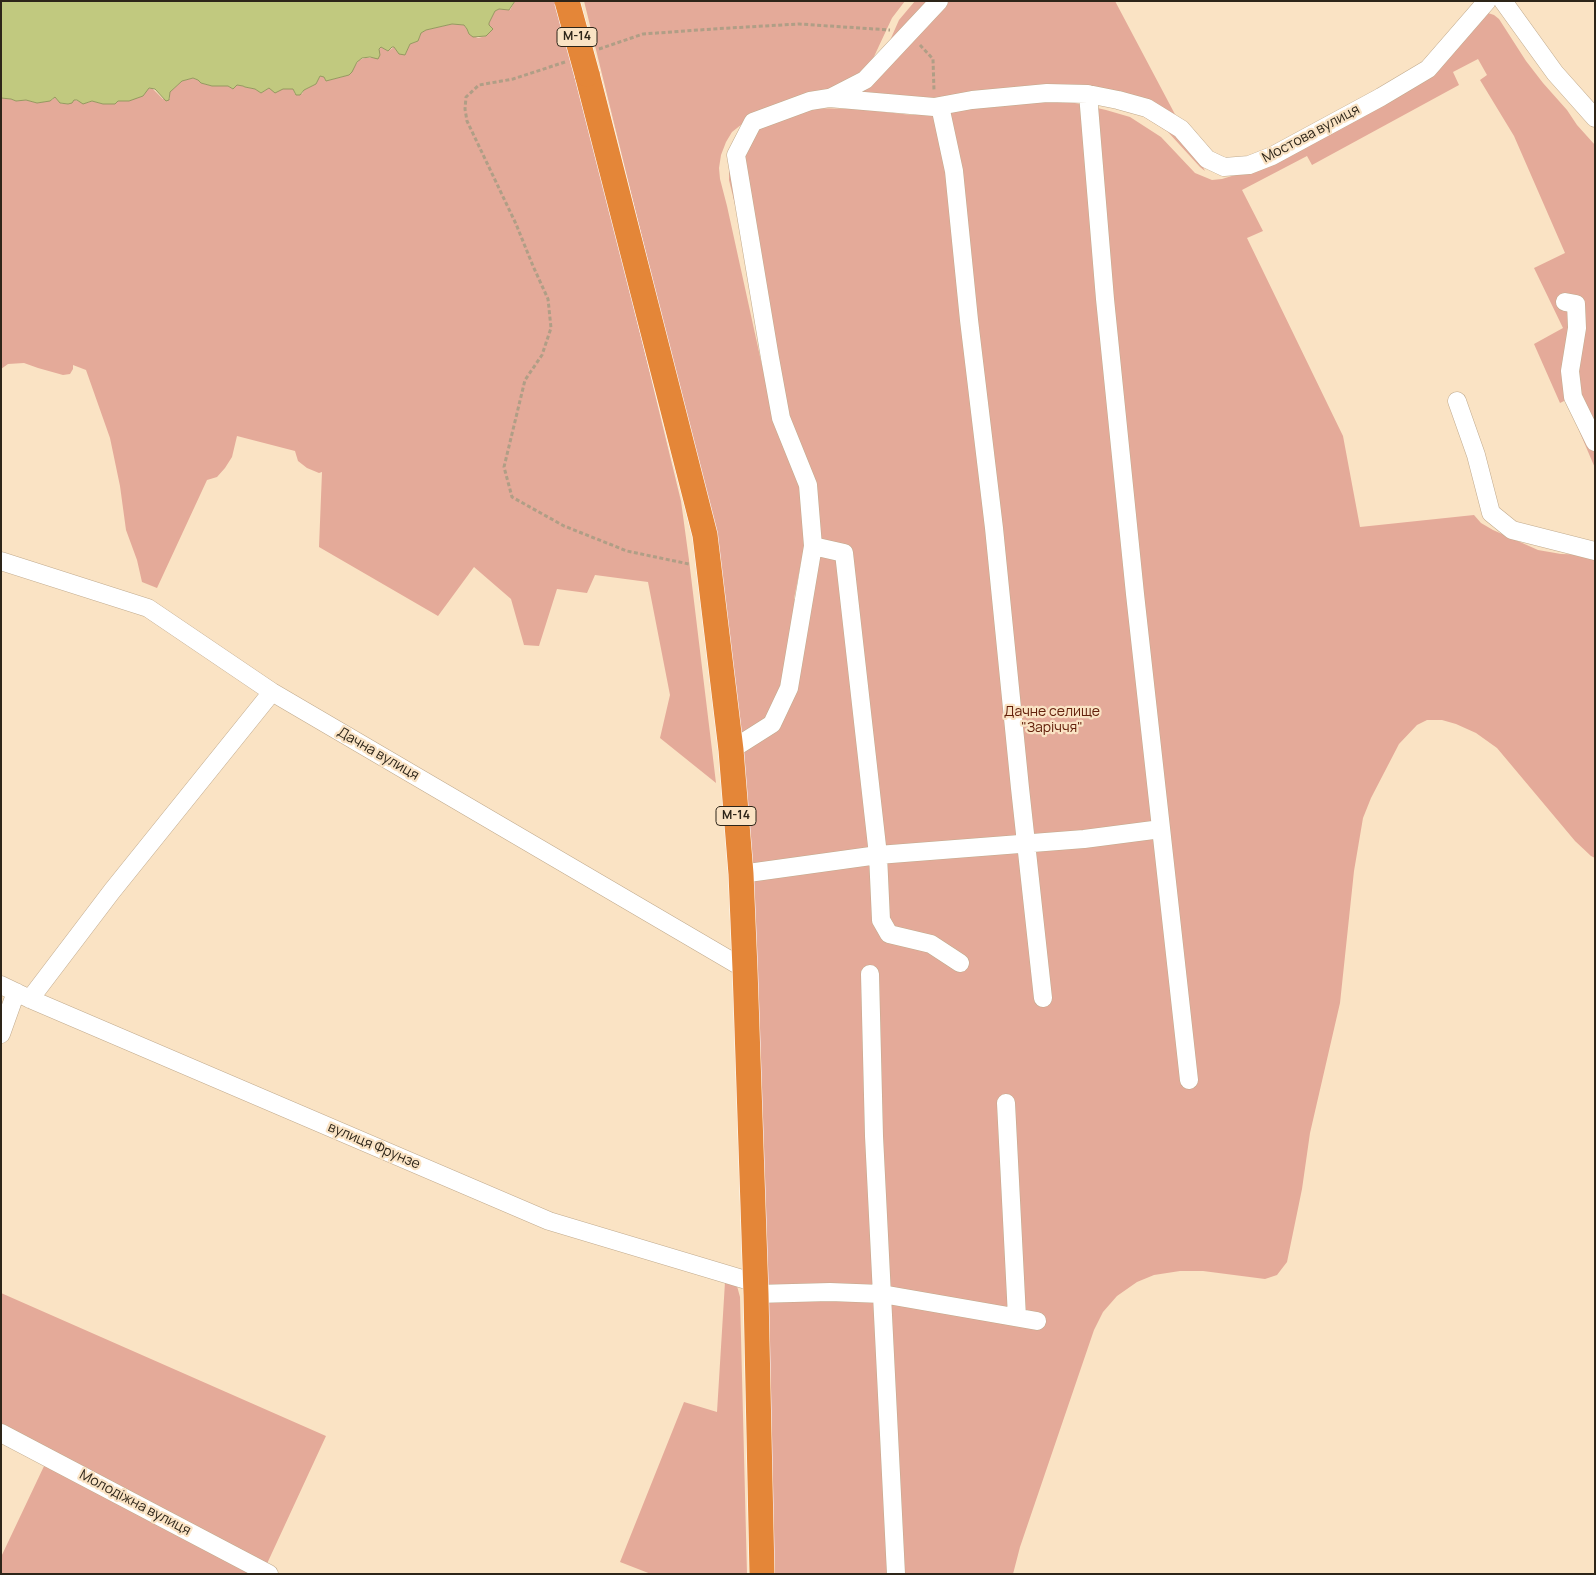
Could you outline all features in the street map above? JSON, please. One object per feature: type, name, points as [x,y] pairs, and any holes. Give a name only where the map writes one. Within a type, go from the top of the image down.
[{"type":"highway","name":"М-14","points":[[567,1],[704,535],[731,750],[741,874],[746,970],[756,1289],[762,1574]]},
{"type":"street","points":[[731,750],[772,724],[789,688],[814,546],[808,485],[781,418],[736,155],[753,122],[810,101],[829,98],[866,80],[939,1]]},
{"type":"street","name":"Мостова вулиця","points":[[829,98],[934,107],[972,100],[1047,93],[1088,94],[1147,108],[1181,129],[1207,159],[1224,167],[1249,165],[1272,156],[1380,98],[1428,69],[1487,1]]},
{"type":"street","points":[[1503,1],[1555,73],[1595,118]]},
{"type":"street","points":[[1088,94],[1105,298],[1135,594],[1189,1080]]},
{"type":"street","points":[[940,106],[954,171],[969,320],[994,528],[1043,998]]},
{"type":"street","points":[[1565,302],[1576,304],[1577,328],[1570,371],[1573,397],[1595,442]]},
{"type":"street","points":[[1456,401],[1476,455],[1491,513],[1512,530],[1595,552]]},
{"type":"street","points":[[814,546],[844,553],[878,855],[881,920],[889,934],[931,944],[960,963]]},
{"type":"street","name":"Дачна вулиця","points":[[1,561],[148,608],[272,692],[746,970]]},
{"type":"street","points":[[1,1034],[16,992],[112,891],[272,692]]},
{"type":"street","points":[[741,874],[878,855],[1084,839],[1161,829]]},
{"type":"street","points":[[870,974],[874,1136],[896,1574]]},
{"type":"street","name":"вулиця Фрунзе","points":[[16,992],[549,1221],[756,1289],[882,1294],[1037,1321]]},
{"type":"street","points":[[1006,1103],[1018,1318]]},
{"type":"street","name":"Молодіжна вулиця","points":[[1,1433],[268,1574]]},
{"type":"green space","points":[[515,1],[555,1],[621,255],[681,501],[716,783],[660,738],[670,695],[648,582],[595,575],[587,593],[557,589],[539,646],[524,645],[511,599],[474,567],[438,616],[319,547],[322,472],[319,473],[307,468],[298,461],[295,451],[237,436],[232,457],[225,468],[217,477],[207,480],[157,588],[142,582],[137,560],[126,530],[120,486],[110,438],[86,370],[73,365],[70,374],[63,375],[24,363],[8,364],[1,369],[1,98],[37,103],[52,100],[55,97],[63,104],[68,104],[74,100],[87,103],[92,101],[103,104],[115,104],[118,101],[129,101],[143,96],[147,89],[152,88],[163,99],[170,99],[170,92],[182,81],[193,78],[201,83],[212,86],[228,86],[233,89],[237,85],[255,89],[261,93],[269,88],[293,89],[295,94],[302,94],[304,90],[316,84],[320,76],[324,77],[326,81],[349,75],[359,60],[374,58],[381,47],[388,51],[394,47],[399,53],[405,55],[410,44],[418,41],[421,33],[426,30],[452,24],[464,25],[469,34],[478,38],[486,36],[493,29],[489,23],[495,11],[499,9],[510,10]]},
{"type":"green space","name":"Дачне селище \"Заріччя\"","points":[[584,1],[905,1],[892,18],[871,63],[865,70],[839,86],[746,121],[732,132],[721,155],[720,179],[761,361],[776,418],[801,477],[806,537],[794,599],[806,601],[816,538],[729,180],[731,155],[747,132],[807,108],[857,109],[912,115],[1046,101],[1075,103],[1130,117],[1161,137],[1195,173],[1212,180],[1222,179],[1272,159],[1384,97],[1488,13],[1499,19],[1526,61],[1595,145],[1595,468],[1566,400],[1560,403],[1534,344],[1563,328],[1534,268],[1565,253],[1514,136],[1480,80],[1487,75],[1478,59],[1453,72],[1459,85],[1312,165],[1307,156],[1242,190],[1263,231],[1247,238],[1343,436],[1360,527],[1474,515],[1481,523],[1493,530],[1538,550],[1561,554],[1595,555],[1595,858],[1575,841],[1497,748],[1476,733],[1442,720],[1427,720],[1417,725],[1399,744],[1371,798],[1363,818],[1354,871],[1340,1003],[1310,1133],[1302,1189],[1287,1262],[1277,1275],[1265,1279],[1203,1271],[1180,1271],[1154,1275],[1137,1282],[1117,1296],[1103,1312],[1094,1330],[1020,1547],[1013,1574],[770,1574],[753,953],[680,392]]},
{"type":"green space","points":[[915,1],[1115,1],[1205,171],[1168,132],[1133,110],[1107,102],[972,97],[819,101],[844,91],[888,45],[899,20]]},
{"type":"green space","points":[[725,1282],[737,1286],[740,1297],[747,1574],[651,1574],[620,1562],[684,1402],[717,1412]]},
{"type":"green space","points":[[1,1293],[326,1436],[265,1568],[1,1431]]},
{"type":"green space","points":[[45,1464],[259,1574],[1,1574],[1,1557]]},
{"type":"shaded area","points":[[1,1],[515,1],[509,10],[499,9],[495,11],[489,23],[493,29],[486,36],[473,37],[464,25],[452,24],[426,30],[421,33],[418,41],[410,44],[405,55],[399,54],[394,47],[388,51],[381,47],[378,59],[362,58],[357,62],[349,75],[326,81],[324,77],[320,76],[316,84],[304,90],[300,95],[296,95],[293,89],[283,89],[275,93],[269,88],[261,93],[255,89],[237,85],[233,89],[228,86],[212,86],[201,83],[193,78],[182,81],[170,92],[169,100],[166,101],[155,89],[149,88],[143,96],[129,101],[118,101],[115,104],[103,104],[92,101],[83,104],[74,100],[68,104],[60,103],[55,97],[50,101],[37,103],[1,98]]}]
